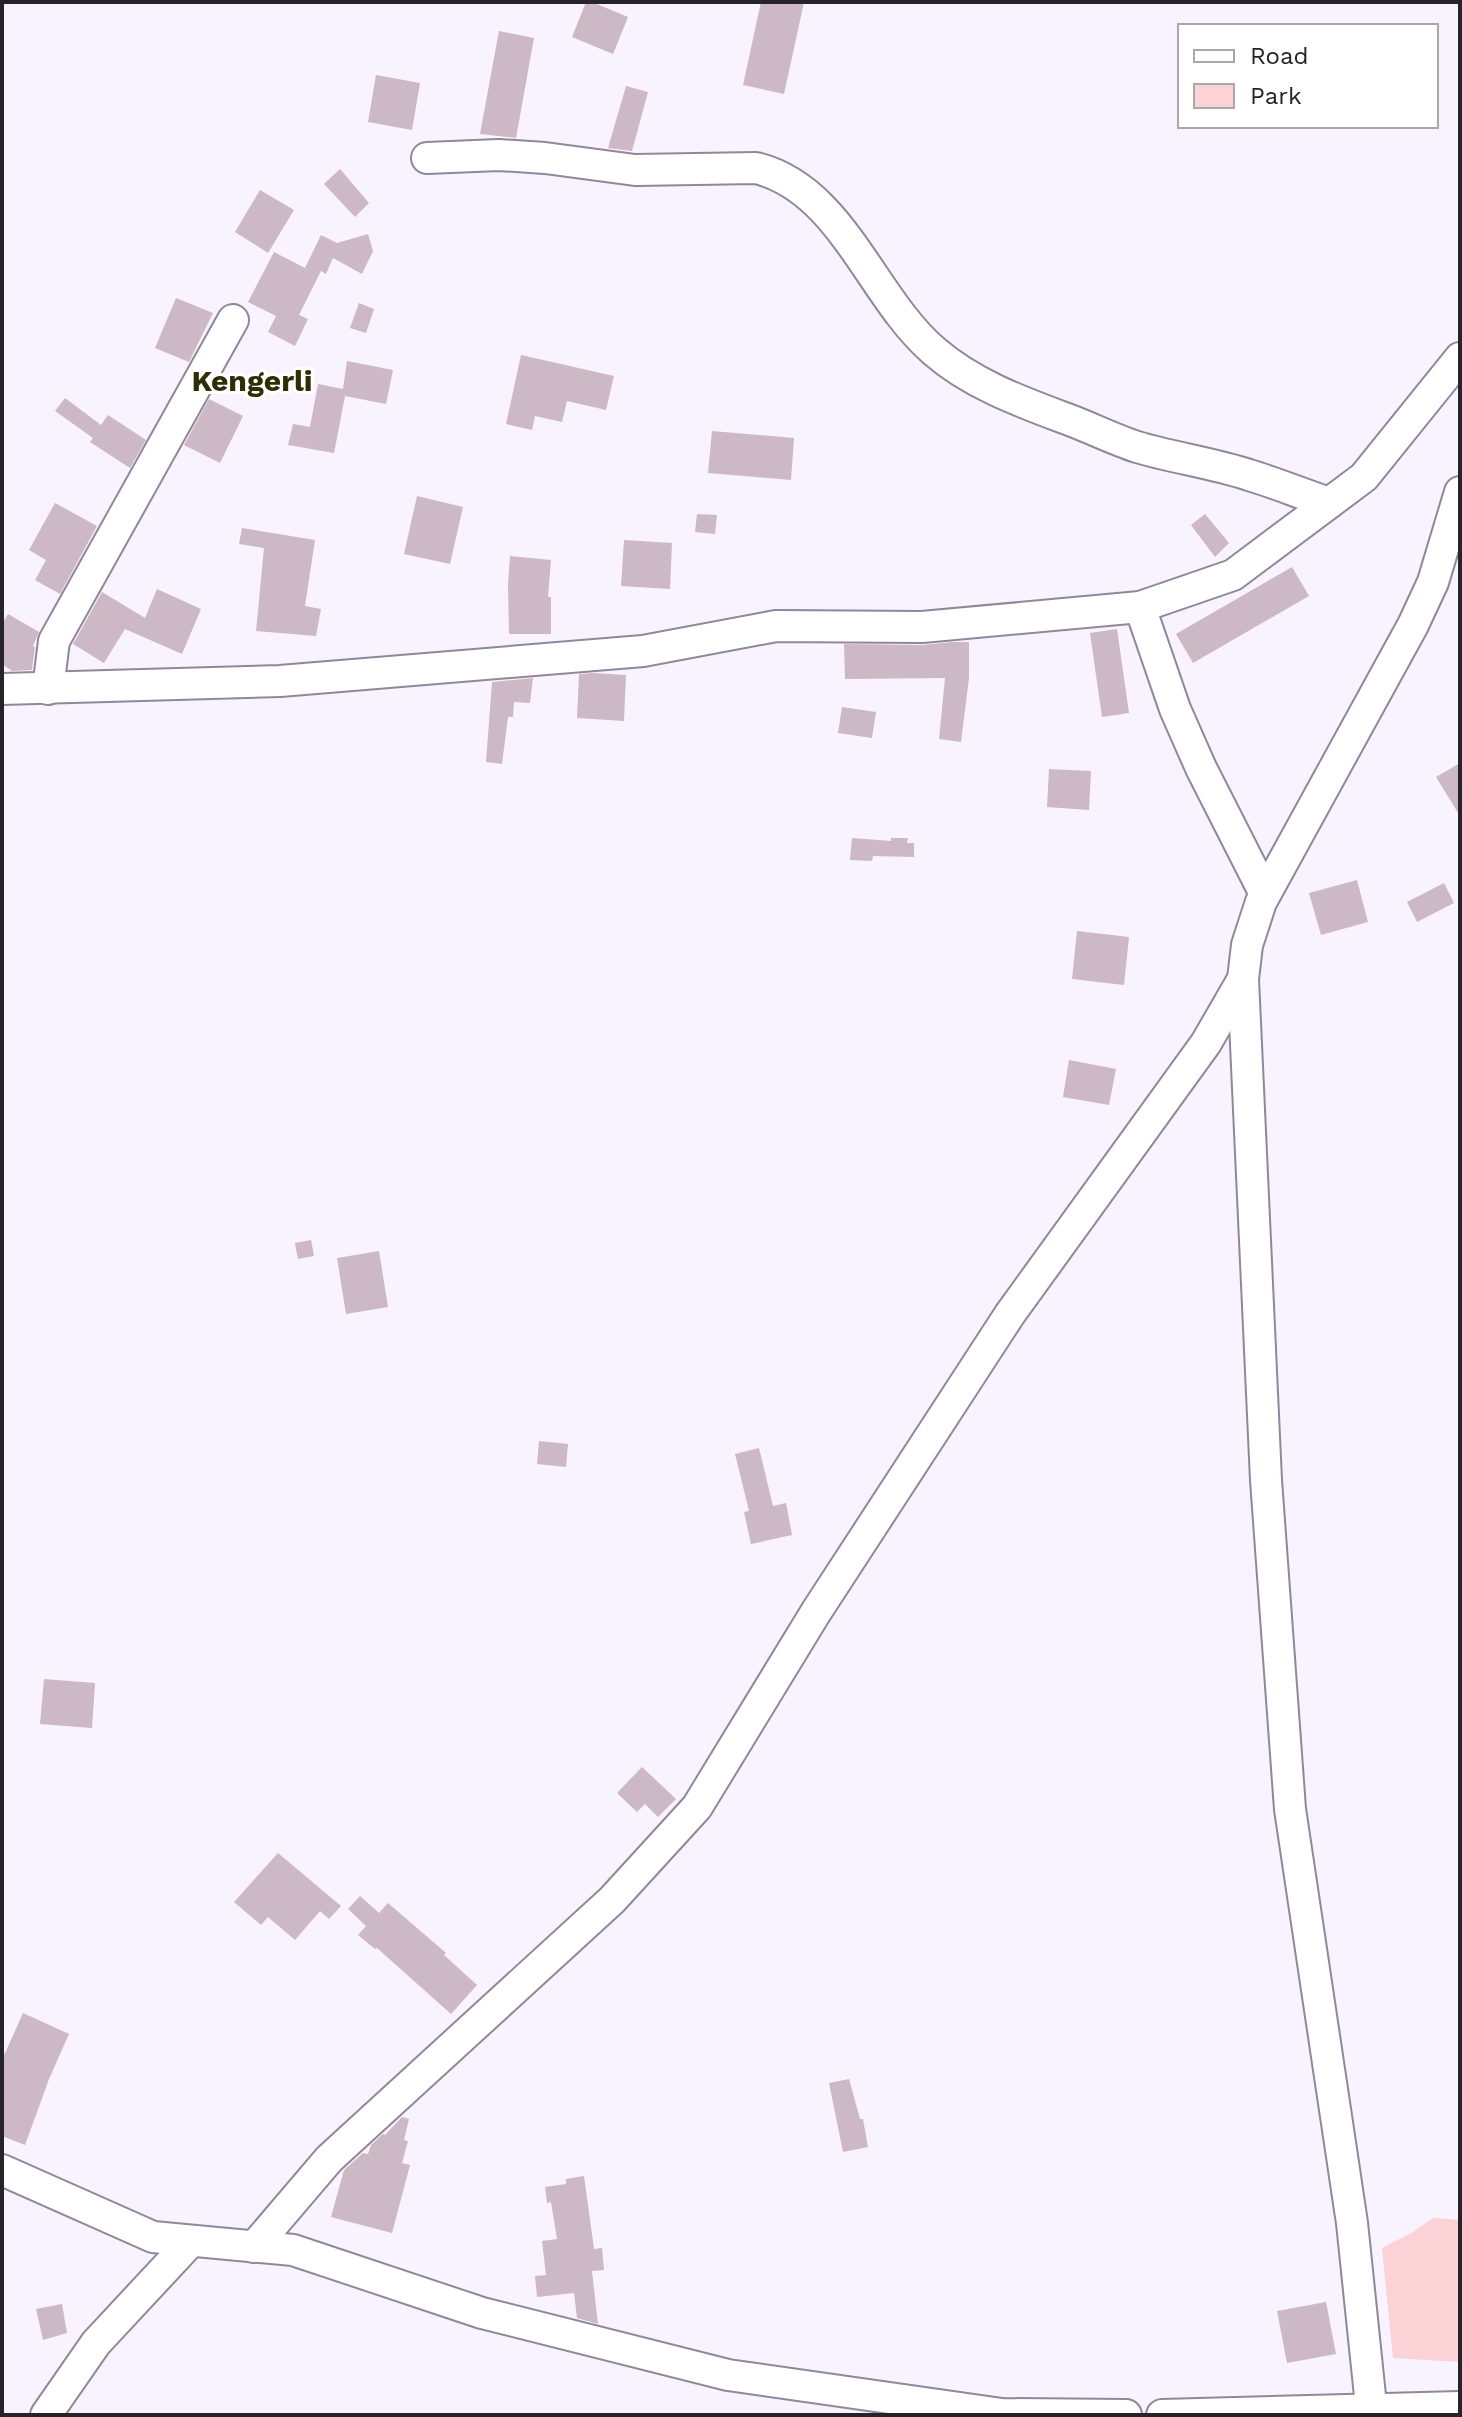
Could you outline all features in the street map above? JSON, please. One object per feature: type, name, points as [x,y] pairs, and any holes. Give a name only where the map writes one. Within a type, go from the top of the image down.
[{"type":"street","points":[[427,158],[499,155],[635,170],[756,168],[775,173],[799,188],[839,225],[887,299],[934,351],[975,379],[1024,403],[1135,446],[1249,475],[1329,503]]},
{"type":"street","points":[[48,689],[54,641],[233,320]]},
{"type":"street","points":[[2,689],[280,681],[643,651],[776,626],[922,627],[1140,607],[1233,575],[1364,477],[1460,358]]},
{"type":"street","points":[[1372,2412],[1352,2223],[1290,1809],[1268,1510],[1243,979],[1247,945],[1265,894],[1413,625],[1433,582],[1460,492]]},
{"type":"street","points":[[1140,607],[1175,709],[1201,768],[1265,894]]},
{"type":"street","points":[[254,2247],[329,2159],[612,1900],[697,1807],[816,1612],[1010,1314],[1206,1043],[1243,979]]},
{"type":"street","points":[[2,2170],[153,2237],[293,2250],[482,2313],[728,2375],[1002,2414],[1126,2415]]},
{"type":"street","points":[[46,2415],[96,2343],[191,2241]]},
{"type":"street","points":[[1162,2415],[1372,2412],[1460,2407]]},
{"type":"green space","points":[[1433,2218],[1460,2220],[1460,2362],[1393,2358],[1382,2248]]},
{"type":"building","points":[[586,2],[628,17],[613,54],[572,37]]},
{"type":"building","points":[[761,2],[804,2],[784,94],[743,85]]},
{"type":"building","points":[[499,31],[534,38],[516,138],[480,134]]},
{"type":"building","points":[[376,75],[420,83],[412,130],[368,122]]},
{"type":"building","points":[[626,86],[648,92],[632,151],[608,148]]},
{"type":"building","points":[[340,169],[369,203],[355,217],[324,184]]},
{"type":"building","points":[[260,190],[294,210],[268,253],[235,232]]},
{"type":"building","points":[[368,234],[373,251],[362,274],[333,258],[326,274],[321,271],[299,315],[308,319],[295,346],[268,332],[276,316],[248,302],[274,252],[305,268],[321,235],[337,243]]},
{"type":"building","points":[[176,298],[213,313],[189,362],[155,348]]},
{"type":"building","points":[[359,303],[374,309],[366,333],[350,328]]},
{"type":"building","points":[[521,355],[614,376],[606,410],[567,401],[562,422],[535,416],[532,430],[506,424]]},
{"type":"building","points":[[347,361],[393,370],[386,404],[345,396],[334,453],[288,445],[293,424],[310,427],[318,384],[343,389]]},
{"type":"building","points":[[65,398],[101,425],[108,415],[146,440],[130,468],[90,442],[93,438],[55,411]]},
{"type":"building","points":[[209,399],[243,416],[220,463],[184,445]]},
{"type":"building","points":[[712,431],[794,438],[791,480],[708,473]]},
{"type":"building","points":[[417,496],[463,507],[450,564],[404,554]]},
{"type":"building","points":[[55,503],[97,526],[60,594],[35,580],[46,560],[29,550]]},
{"type":"building","points":[[697,514],[717,515],[715,534],[695,532]]},
{"type":"building","points":[[1205,514],[1229,543],[1215,557],[1191,525]]},
{"type":"building","points":[[242,528],[315,540],[305,606],[321,609],[316,636],[256,631],[264,548],[239,544]]},
{"type":"building","points":[[624,540],[672,543],[670,589],[621,586]]},
{"type":"building","points":[[510,556],[551,560],[548,597],[551,597],[551,634],[509,634]]},
{"type":"building","points":[[1292,567],[1309,596],[1193,663],[1176,634]]},
{"type":"building","points":[[157,589],[201,609],[182,654],[125,629],[104,663],[73,644],[102,592],[145,618]]},
{"type":"building","points":[[8,614],[39,632],[33,646],[32,670],[12,671],[2,664],[2,624]]},
{"type":"building","points":[[1117,629],[1129,713],[1102,717],[1090,633]]},
{"type":"building","points":[[969,642],[969,678],[961,742],[939,739],[945,678],[845,679],[844,644],[922,645]]},
{"type":"building","points":[[579,674],[626,675],[624,721],[577,718]]},
{"type":"building","points":[[533,678],[530,703],[514,702],[513,717],[508,717],[502,764],[486,762],[492,682]]},
{"type":"building","points":[[842,707],[876,712],[872,738],[838,733]]},
{"type":"building","points":[[1460,763],[1460,816],[1436,777]]},
{"type":"building","points":[[1049,769],[1091,771],[1089,810],[1047,807]]},
{"type":"building","points":[[852,838],[891,841],[891,838],[908,838],[907,843],[914,843],[914,857],[873,856],[872,861],[850,860]]},
{"type":"building","points":[[1357,880],[1368,922],[1321,935],[1309,893]]},
{"type":"building","points":[[1444,883],[1454,903],[1417,922],[1407,902]]},
{"type":"building","points":[[1077,931],[1129,937],[1124,985],[1072,979]]},
{"type":"building","points":[[1069,1060],[1116,1069],[1109,1105],[1063,1097]]},
{"type":"building","points":[[311,1240],[314,1256],[298,1259],[295,1243]]},
{"type":"building","points":[[379,1251],[388,1307],[346,1314],[337,1258]]},
{"type":"building","points":[[539,1441],[568,1444],[566,1467],[537,1464]]},
{"type":"building","points":[[759,1448],[773,1506],[786,1503],[792,1535],[751,1544],[744,1512],[749,1511],[735,1454]]},
{"type":"building","points":[[44,1679],[95,1683],[92,1728],[40,1724]]},
{"type":"building","points":[[642,1767],[676,1799],[658,1817],[645,1804],[637,1812],[617,1793]]},
{"type":"building","points":[[278,1853],[341,1906],[329,1919],[320,1911],[295,1940],[268,1917],[261,1925],[234,1902]]},
{"type":"building","points":[[360,1896],[379,1913],[388,1903],[446,1953],[444,1955],[477,1985],[451,2014],[358,1935],[366,1926],[348,1909]]},
{"type":"building","points":[[23,2013],[69,2034],[25,2145],[2,2136],[2,2060]]},
{"type":"building","points":[[849,2079],[860,2119],[863,2119],[868,2147],[843,2152],[829,2083]]},
{"type":"building","points":[[402,2117],[409,2119],[404,2140],[408,2141],[402,2163],[410,2165],[392,2233],[331,2217],[344,2170],[363,2153],[368,2154],[371,2145]]},
{"type":"building","points":[[584,2176],[594,2249],[602,2248],[604,2270],[592,2271],[598,2324],[577,2318],[574,2293],[537,2297],[535,2276],[546,2275],[542,2241],[557,2239],[551,2202],[547,2203],[545,2187],[566,2184],[566,2179]]},
{"type":"building","points":[[1326,2302],[1336,2354],[1287,2363],[1277,2311]]},
{"type":"building","points":[[62,2304],[67,2333],[43,2340],[36,2309]]},
{"type":"district","name":"Kengerli","points":[[252,381]]}]
